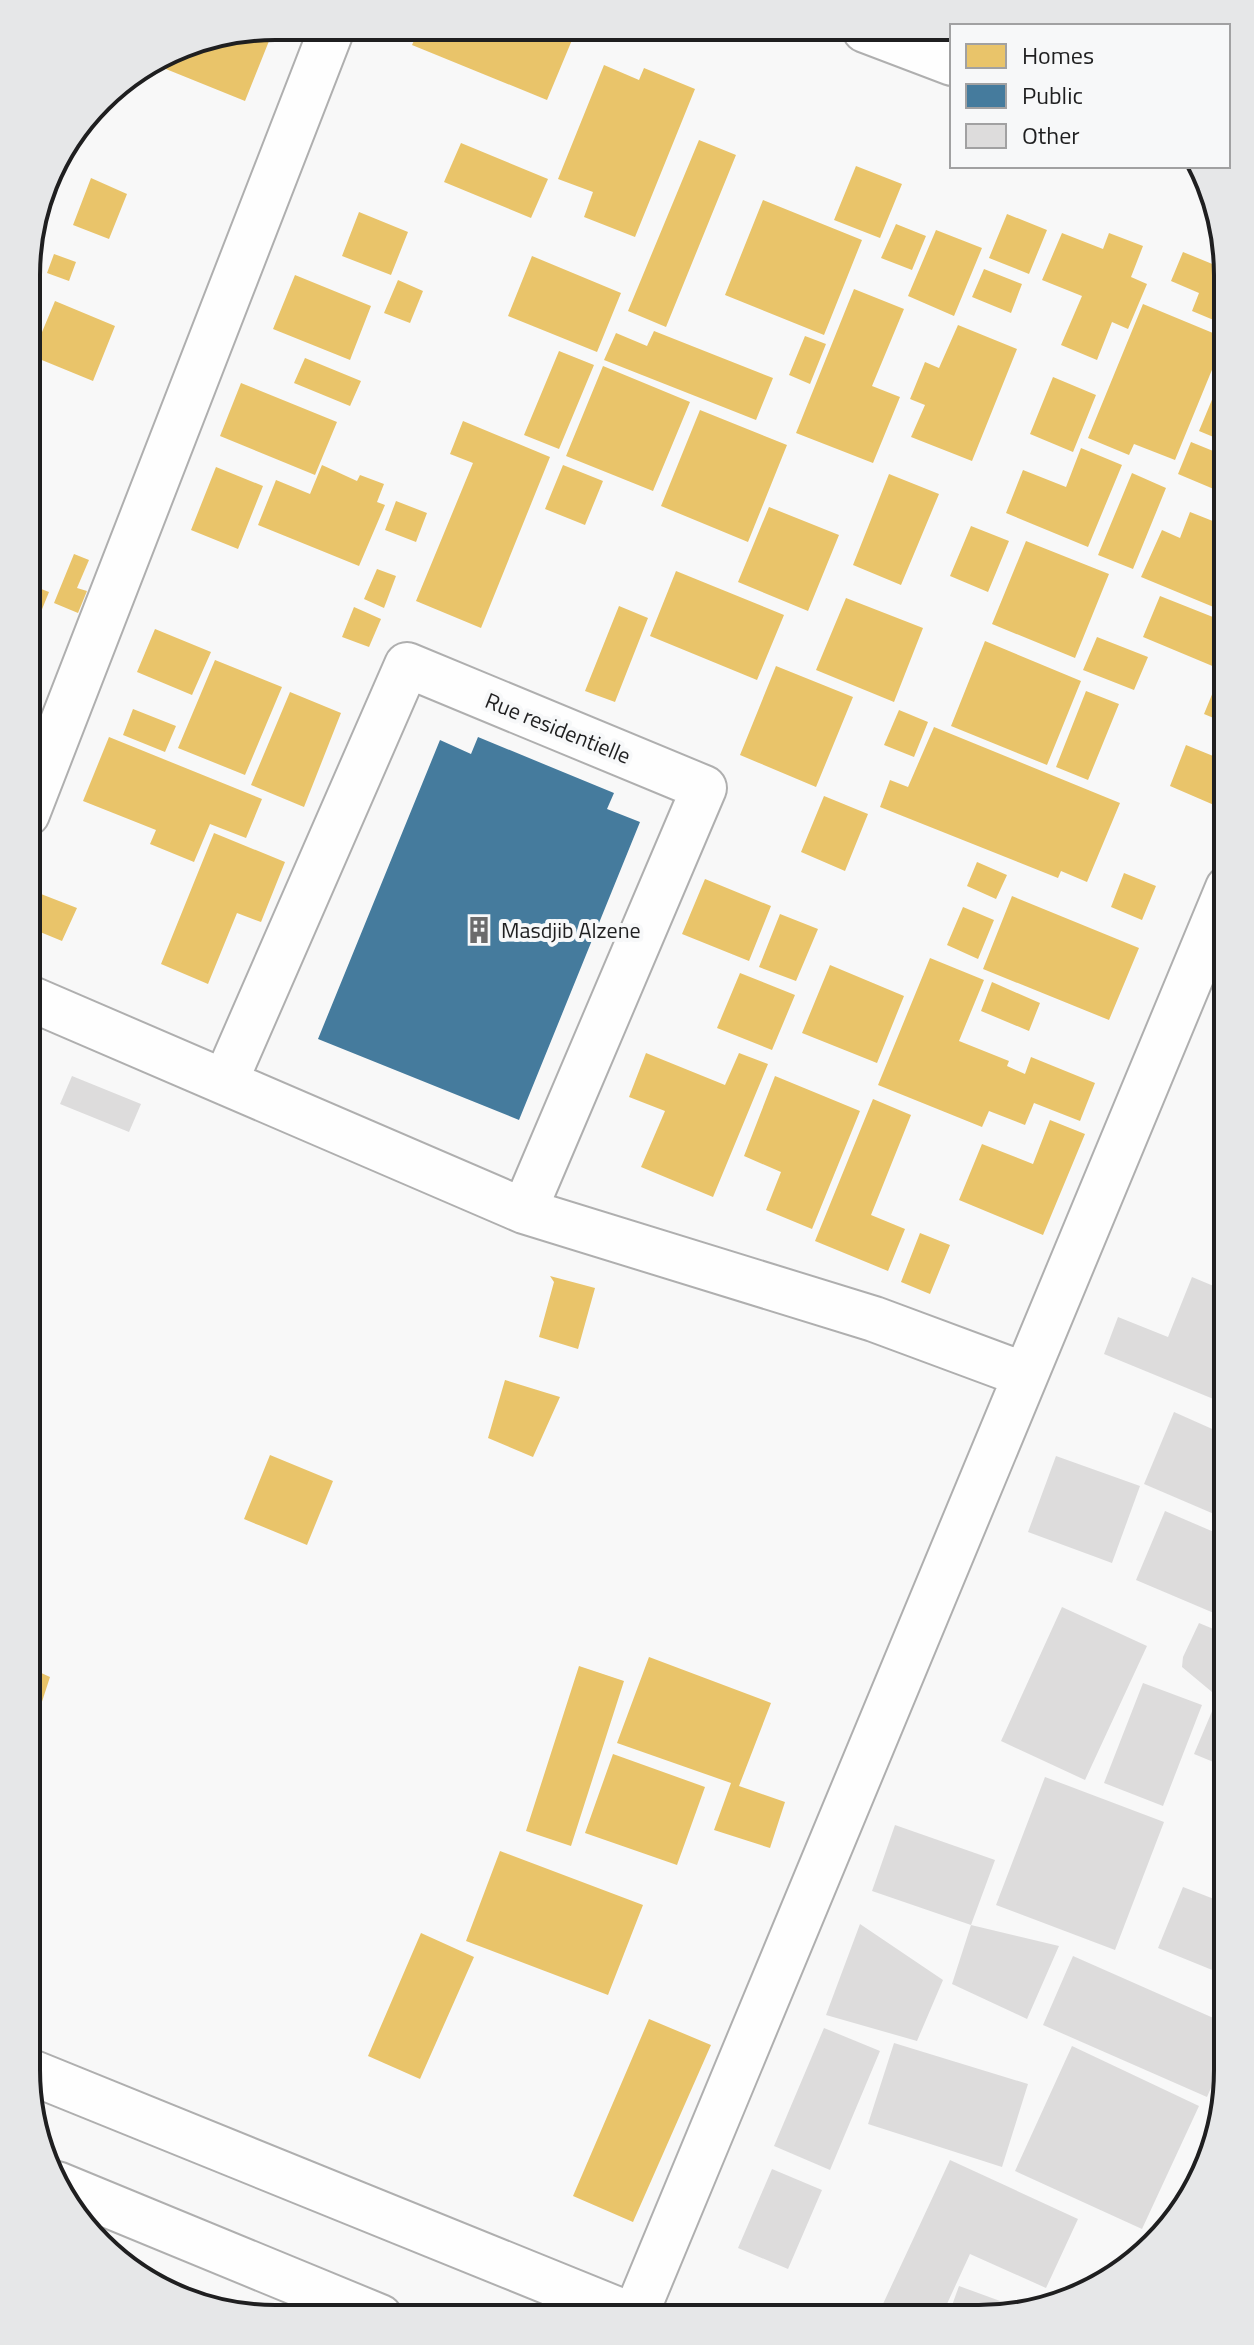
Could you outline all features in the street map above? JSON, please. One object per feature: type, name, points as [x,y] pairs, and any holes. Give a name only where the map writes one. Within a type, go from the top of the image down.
[{"type":"street","points":[[892,40],[950,62]]},
{"type":"street","points":[[40,781],[327,41]]},
{"type":"street","name":"Rue residentielle","points":[[225,1082],[407,665],[704,788],[524,1211]]},
{"type":"street","points":[[641,2305],[1214,922]]},
{"type":"street","points":[[40,1003],[524,1211],[874,1319],[1025,1375]]},
{"type":"street","points":[[40,2076],[604,2305]]},
{"type":"street","points":[[73,2191],[340,2305]]},
{"type":"building: Homes","points":[[269,41],[245,101],[163,68],[199,52]]},
{"type":"building: Homes","points":[[414,41],[572,41],[547,100],[412,45]]},
{"type":"building: Homes","points":[[604,65],[639,80],[644,68],[695,89],[635,237],[584,217],[593,192],[558,179]]},
{"type":"building: Homes","points":[[699,140],[736,155],[666,327],[628,311]]},
{"type":"building: Homes","points":[[461,143],[548,179],[531,218],[444,182]]},
{"type":"building: Homes","points":[[856,166],[902,184],[880,238],[834,220]]},
{"type":"building: Homes","points":[[91,178],[127,194],[109,239],[73,225]]},
{"type":"building: Homes","points":[[763,200],[862,240],[824,335],[725,295]]},
{"type":"building: Homes","points":[[359,212],[408,232],[391,275],[342,256]]},
{"type":"building: Homes","points":[[1007,214],[1047,230],[1029,274],[989,258]]},
{"type":"building: Homes","points":[[896,224],[926,236],[912,270],[881,258]]},
{"type":"building: Homes","points":[[936,230],[982,248],[954,316],[908,296]]},
{"type":"building: Homes","points":[[1062,233],[1103,249],[1109,233],[1143,246],[1131,277],[1147,284],[1128,329],[1112,322],[1097,360],[1061,345],[1082,296],[1042,280]]},
{"type":"building: Homes","points":[[1183,252],[1213,264],[1214,320],[1192,311],[1199,293],[1171,281]]},
{"type":"building: Homes","points":[[54,254],[76,262],[69,281],[47,273]]},
{"type":"building: Homes","points":[[532,256],[621,293],[597,352],[508,316]]},
{"type":"building: Homes","points":[[984,269],[1022,284],[1011,313],[972,297]]},
{"type":"building: Homes","points":[[295,275],[371,306],[350,360],[273,329]]},
{"type":"building: Homes","points":[[398,280],[423,291],[410,323],[384,313]]},
{"type":"building: Homes","points":[[854,289],[904,309],[872,386],[900,397],[873,463],[796,433]]},
{"type":"building: Homes","points":[[55,301],[115,326],[93,381],[40,359],[40,337]]},
{"type":"building: Homes","points":[[1143,304],[1214,333],[1214,365],[1175,460],[1134,444],[1129,455],[1088,438]]},
{"type":"building: Homes","points":[[958,325],[1017,349],[972,461],[911,437],[925,405],[910,399],[925,362],[939,368]]},
{"type":"building: Homes","points":[[654,331],[773,378],[756,420],[604,360],[616,333],[647,346]]},
{"type":"building: Homes","points":[[805,336],[826,344],[810,384],[789,375]]},
{"type":"building: Homes","points":[[559,351],[594,365],[559,449],[524,435]]},
{"type":"building: Homes","points":[[305,358],[361,381],[350,406],[294,383]]},
{"type":"building: Homes","points":[[603,366],[690,402],[653,491],[566,456]]},
{"type":"building: Homes","points":[[1053,377],[1096,395],[1073,452],[1030,434]]},
{"type":"building: Homes","points":[[241,383],[337,422],[315,475],[220,436]]},
{"type":"building: Homes","points":[[1214,395],[1214,437],[1199,431]]},
{"type":"building: Homes","points":[[700,410],[787,445],[748,542],[661,506]]},
{"type":"building: Homes","points":[[463,421],[550,457],[481,628],[416,601],[473,463],[450,454]]},
{"type":"building: Homes","points":[[1191,442],[1214,451],[1214,489],[1178,474]]},
{"type":"building: Homes","points":[[1081,448],[1122,465],[1088,547],[1006,513],[1023,470],[1066,487]]},
{"type":"building: Homes","points":[[322,465],[357,481],[360,475],[384,484],[377,502],[385,505],[359,566],[258,525],[276,480],[310,494]]},
{"type":"building: Homes","points":[[563,465],[603,481],[585,525],[545,509]]},
{"type":"building: Homes","points":[[216,467],[263,486],[238,549],[191,530]]},
{"type":"building: Homes","points":[[1132,473],[1166,488],[1133,569],[1098,555]]},
{"type":"building: Homes","points":[[889,474],[939,494],[901,585],[853,565]]},
{"type":"building: Homes","points":[[396,501],[427,513],[416,542],[385,530]]},
{"type":"building: Homes","points":[[769,507],[839,535],[808,611],[738,582]]},
{"type":"building: Homes","points":[[1190,512],[1214,521],[1214,607],[1141,577],[1162,530],[1180,538]]},
{"type":"building: Homes","points":[[971,526],[1009,541],[988,592],[950,576]]},
{"type":"building: Homes","points":[[1026,541],[1109,574],[1075,658],[992,624]]},
{"type":"building: Homes","points":[[74,554],[89,560],[77,588],[87,591],[78,613],[54,603]]},
{"type":"building: Homes","points":[[377,569],[396,576],[384,608],[364,599]]},
{"type":"building: Homes","points":[[676,571],[784,615],[757,680],[650,636]]},
{"type":"building: Homes","points":[[40,589],[49,592],[40,614]]},
{"type":"building: Homes","points":[[1160,596],[1214,617],[1214,667],[1143,637]]},
{"type":"building: Homes","points":[[846,598],[923,628],[894,702],[816,670]]},
{"type":"building: Homes","points":[[619,606],[648,618],[615,702],[585,691]]},
{"type":"building: Homes","points":[[354,607],[381,619],[369,647],[342,637]]},
{"type":"building: Homes","points":[[155,629],[211,652],[192,695],[137,672]]},
{"type":"building: Homes","points":[[1097,637],[1148,657],[1134,690],[1083,670]]},
{"type":"building: Homes","points":[[985,641],[1081,681],[1047,765],[951,726]]},
{"type":"building: Homes","points":[[215,660],[282,687],[245,775],[178,748]]},
{"type":"building: Homes","points":[[776,666],[853,697],[816,787],[740,755]]},
{"type":"building: Homes","points":[[1214,690],[1214,718],[1204,714]]},
{"type":"building: Homes","points":[[1086,691],[1119,704],[1088,780],[1056,767]]},
{"type":"building: Homes","points":[[290,692],[341,713],[304,807],[251,785]]},
{"type":"building: Homes","points":[[133,709],[176,726],[165,752],[123,735]]},
{"type":"building: Homes","points":[[899,710],[928,722],[914,757],[884,745]]},
{"type":"building: Homes","points":[[934,727],[1120,803],[1087,882],[1061,871],[1058,878],[880,807],[890,780],[908,787]]},
{"type":"building: Homes","points":[[109,737],[262,799],[246,838],[210,824],[194,862],[150,844],[156,830],[83,801]]},
{"type":"building: Homes","points":[[1186,745],[1214,756],[1214,805],[1170,786]]},
{"type":"building: Homes","points":[[824,796],[868,814],[845,871],[801,852]]},
{"type":"building: Homes","points":[[214,833],[285,862],[261,922],[237,913],[208,984],[161,964]]},
{"type":"building: Homes","points":[[977,862],[1007,875],[996,899],[967,886]]},
{"type":"building: Homes","points":[[1124,873],[1156,886],[1142,920],[1111,907]]},
{"type":"building: Homes","points":[[705,879],[771,906],[749,961],[682,934]]},
{"type":"building: Homes","points":[[41,894],[77,908],[62,941],[40,932]]},
{"type":"building: Homes","points":[[1012,896],[1139,948],[1109,1020],[983,969]]},
{"type":"building: Homes","points":[[963,907],[994,920],[978,959],[947,945]]},
{"type":"building: Homes","points":[[780,914],[818,929],[796,981],[759,967]]},
{"type":"building: Homes","points":[[930,958],[984,980],[959,1041],[1009,1061],[1007,1066],[1025,1074],[1031,1057],[1095,1083],[1080,1121],[1034,1103],[1025,1125],[989,1111],[982,1127],[878,1085]]},
{"type":"building: Homes","points":[[830,965],[904,996],[877,1063],[802,1033]]},
{"type":"building: Homes","points":[[740,973],[795,995],[772,1050],[717,1028]]},
{"type":"building: Homes","points":[[992,982],[1040,1003],[1029,1031],[981,1011]]},
{"type":"building: Homes","points":[[646,1053],[725,1085],[739,1053],[768,1064],[713,1197],[641,1167],[665,1111],[629,1097]]},
{"type":"building: Homes","points":[[775,1076],[860,1111],[812,1229],[766,1210],[781,1172],[744,1156]]},
{"type":"building: Homes","points":[[873,1099],[911,1115],[871,1215],[905,1229],[888,1271],[815,1241]]},
{"type":"building: Homes","points":[[1050,1120],[1085,1134],[1043,1235],[959,1200],[982,1144],[1033,1164]]},
{"type":"building: Homes","points":[[920,1233],[950,1245],[930,1294],[901,1282]]},
{"type":"building: Homes","points":[[550,1276],[595,1288],[578,1349],[539,1337],[554,1282]]},
{"type":"building: Homes","points":[[505,1380],[560,1397],[533,1457],[488,1438]]},
{"type":"building: Homes","points":[[270,1455],[333,1481],[307,1545],[244,1519]]},
{"type":"building: Homes","points":[[649,1657],[771,1703],[739,1786],[785,1802],[770,1848],[714,1830],[731,1783],[617,1743]]},
{"type":"building: Homes","points":[[579,1666],[624,1681],[571,1846],[526,1831]]},
{"type":"building: Homes","points":[[40,1672],[50,1677],[40,1708]]},
{"type":"building: Homes","points":[[613,1754],[705,1787],[677,1865],[585,1833]]},
{"type":"building: Homes","points":[[500,1851],[643,1905],[608,1995],[466,1941]]},
{"type":"building: Homes","points":[[421,1933],[474,1957],[420,2079],[368,2056]]},
{"type":"building: Homes","points":[[649,2019],[711,2045],[633,2222],[573,2196]]},
{"type":"building: Public","name":"Masdjib Alzene","points":[[478,737],[614,793],[607,809],[640,822],[519,1120],[318,1039],[440,740],[471,754]]},
{"type":"building: Other","points":[[72,1076],[141,1104],[129,1132],[60,1104]]},
{"type":"building: Other","points":[[1192,1277],[1213,1286],[1213,1399],[1104,1354],[1118,1317],[1168,1337]]},
{"type":"building: Other","points":[[1174,1412],[1213,1429],[1213,1514],[1144,1484]]},
{"type":"building: Other","points":[[1056,1456],[1140,1486],[1112,1563],[1028,1532]]},
{"type":"building: Other","points":[[1165,1511],[1213,1532],[1213,1613],[1136,1580]]},
{"type":"building: Other","points":[[1062,1607],[1147,1646],[1085,1780],[1001,1741]]},
{"type":"building: Other","points":[[1199,1623],[1213,1629],[1213,1693],[1182,1667],[1183,1657]]},
{"type":"building: Other","points":[[1143,1683],[1202,1705],[1163,1806],[1104,1783]]},
{"type":"building: Other","points":[[1213,1708],[1213,1762],[1194,1754]]},
{"type":"building: Other","points":[[1045,1777],[1164,1822],[1115,1950],[996,1905]]},
{"type":"building: Other","points":[[895,1825],[995,1860],[971,1925],[872,1891]]},
{"type":"building: Other","points":[[1183,1887],[1213,1899],[1213,1970],[1158,1948]]},
{"type":"building: Other","points":[[860,1924],[943,1980],[917,2041],[826,2015]]},
{"type":"building: Other","points":[[971,1925],[1059,1946],[1027,2019],[952,1984]]},
{"type":"building: Other","points":[[1073,1956],[1213,2018],[1213,2083],[1207,2097],[1043,2025]]},
{"type":"building: Other","points":[[824,2028],[880,2051],[830,2170],[774,2146]]},
{"type":"building: Other","points":[[894,2043],[1028,2084],[1002,2167],[868,2124]]},
{"type":"building: Other","points":[[1072,2046],[1199,2106],[1142,2229],[1015,2171]]},
{"type":"building: Other","points":[[950,2160],[1078,2219],[1046,2288],[970,2254],[946,2305],[882,2305]]},
{"type":"building: Other","points":[[772,2169],[822,2190],[788,2269],[738,2248]]},
{"type":"building: Other","points":[[959,2286],[1007,2303],[979,2305],[952,2305]]},
{"type":"place","name":"Masdjib Alzene","points":[[479,930]]}]
